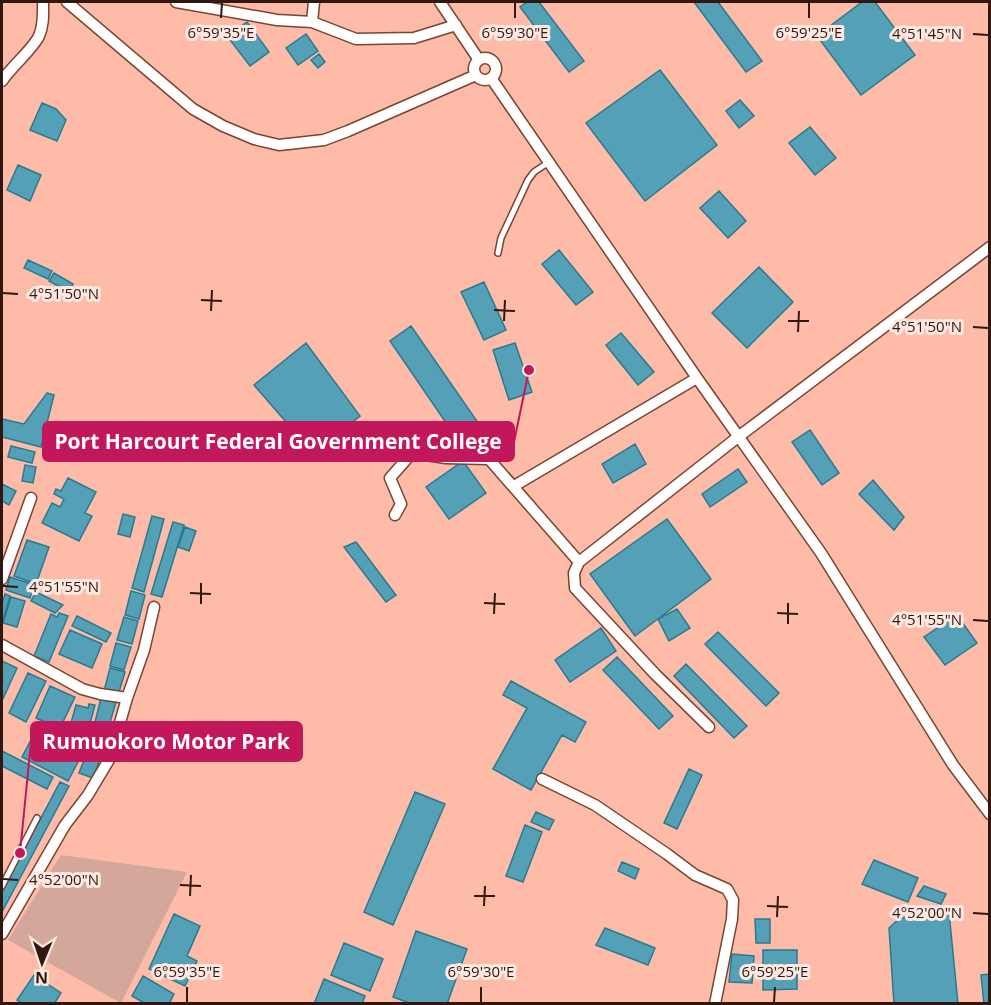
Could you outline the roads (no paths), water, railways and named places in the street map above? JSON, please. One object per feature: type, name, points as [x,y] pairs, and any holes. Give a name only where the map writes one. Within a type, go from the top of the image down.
[{"type":"street","points":[[2,81],[38,39],[42,28],[43,2]]},
{"type":"street","points":[[67,2],[193,109],[223,126],[254,139],[279,145],[324,140],[476,75]]},
{"type":"street","points":[[176,2],[277,20],[312,22],[357,39],[414,38],[456,25]]},
{"type":"street","points":[[312,22],[314,2]]},
{"type":"street","points":[[440,2],[479,60]]},
{"type":"street","points":[[487,58],[494,63],[496,71],[491,78],[483,80],[476,75],[474,67],[479,60],[487,58]]},
{"type":"street","points":[[491,78],[697,378],[821,553],[953,765],[990,814]]},
{"type":"street","points":[[709,727],[655,674],[575,588],[574,573],[579,562],[738,437],[990,247]]},
{"type":"street","points":[[514,486],[697,378]]},
{"type":"street","points":[[395,515],[401,504],[390,478],[412,453],[446,458],[489,459],[579,562]]},
{"type":"street","points":[[2,579],[31,498]]},
{"type":"street","points":[[2,934],[65,825],[88,795],[110,758],[127,698],[144,650],[154,607]]},
{"type":"street","points":[[2,645],[82,689],[127,698]]},
{"type":"street","points":[[542,779],[595,805],[694,875],[727,889],[733,900],[732,920],[715,1004]]},
{"type":"lane","points":[[498,253],[501,238],[528,180],[534,172],[549,162]]},
{"type":"lane","points":[[2,886],[37,818]]},
{"type":"place","name":"Port Harcourt Federal Government College","points":[[529,370]]},
{"type":"place","name":"Rumuokoro Motor Park","points":[[20,853]]}]
